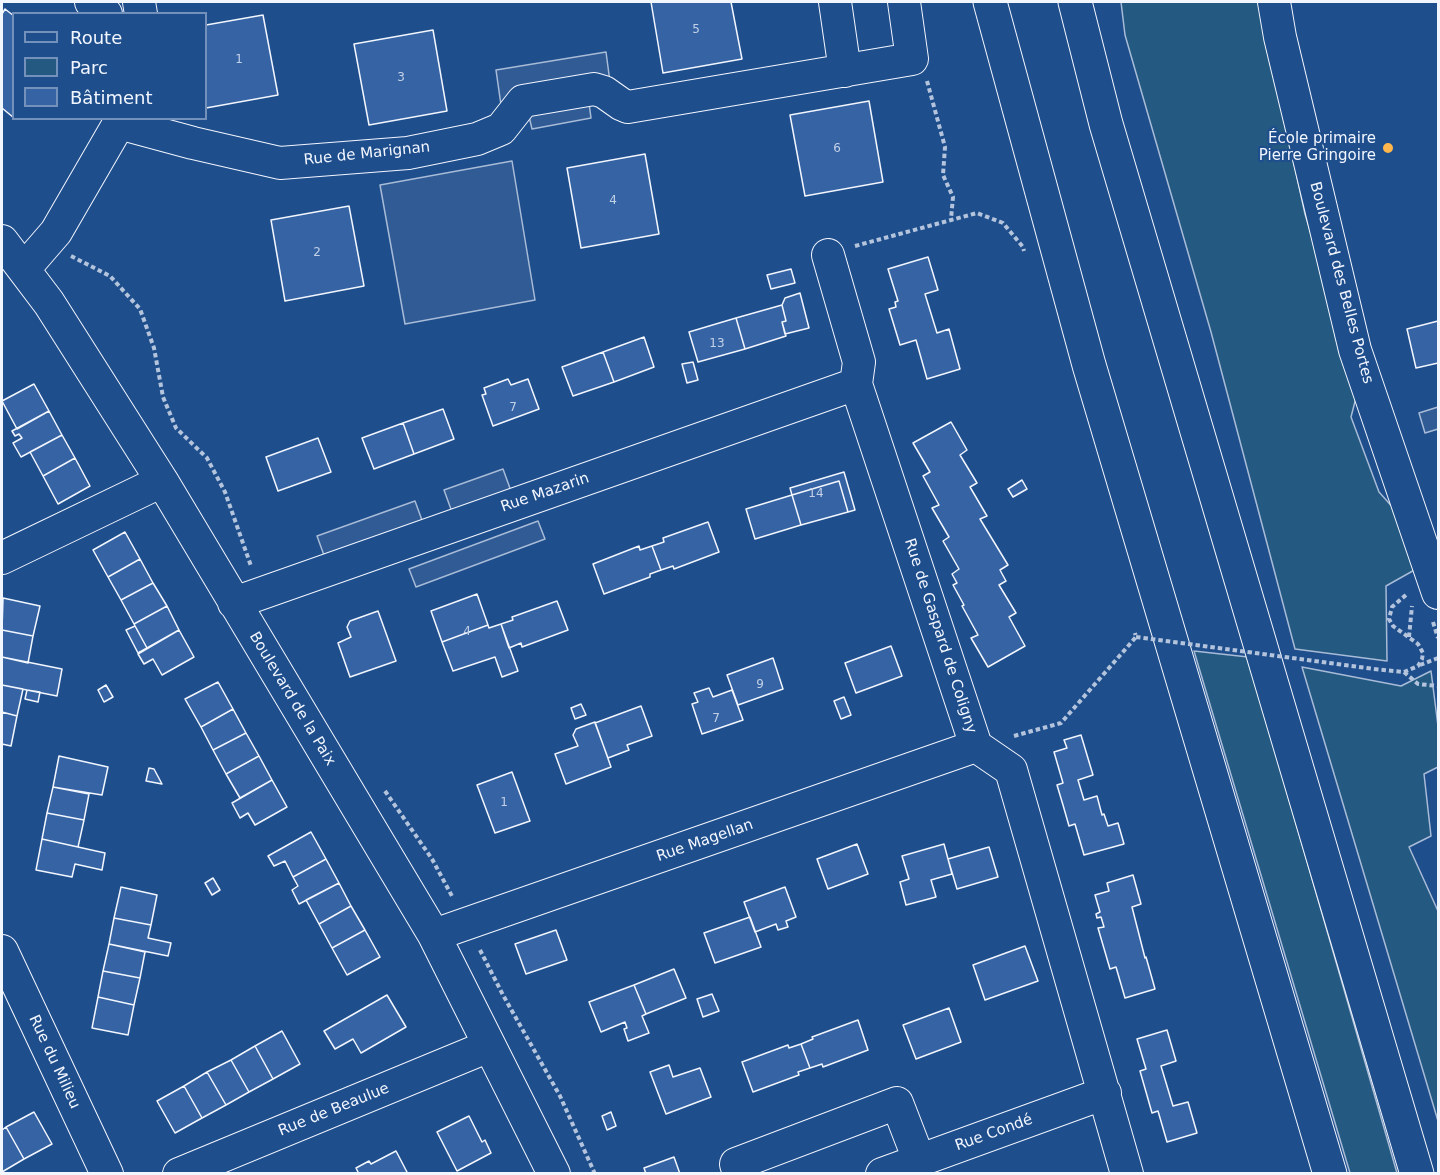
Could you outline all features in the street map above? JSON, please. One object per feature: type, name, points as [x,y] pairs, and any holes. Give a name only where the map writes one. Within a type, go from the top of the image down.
[{"type":"highway","points":[[990,2],[1089,365],[1330,1173]]},
{"type":"highway","points":[[1075,2],[1109,135],[1417,1173]]},
{"type":"street","points":[[91,2],[104,12]]},
{"type":"street","points":[[835,2],[845,71]]},
{"type":"street","points":[[904,2],[912,59]]},
{"type":"street","name":"Boulevard des Belles Portes","points":[[1274,2],[1280,37],[1355,350],[1424,602]]},
{"type":"street","name":"Rue de Marignan","points":[[121,121],[192,143],[280,163],[408,153],[477,139],[501,129],[523,101],[594,89],[604,92],[628,107],[912,59]]},
{"type":"street","points":[[24,269],[56,232],[121,121]]},
{"type":"street","name":"Boulevard de la Paix","points":[[2,241],[49,303],[162,481],[434,935],[554,1173]]},
{"type":"street","name":"Rue de Gaspard de Coligny","points":[[828,255],[859,362],[856,384],[976,747],[1011,770],[1127,1173]]},
{"type":"street","name":"Rue Mazarin","points":[[234,603],[856,384]]},
{"type":"street","points":[[2,558],[162,481]]},
{"type":"street","name":"Rue Magellan","points":[[434,935],[976,747]]},
{"type":"street","name":"Rue du Milieu","points":[[2,951],[107,1173]]},
{"type":"street","name":"Rue de Beaulue","points":[[179,1173],[489,1046]]},
{"type":"street","name":"Rue Condé","points":[[882,1173],[1105,1093]]},
{"type":"street","points":[[739,1173],[735,1164],[897,1103],[919,1160]]},
{"type":"path","points":[[912,59],[925,72],[945,147],[944,175],[953,197],[951,219]]},
{"type":"path","points":[[828,255],[977,213]]},
{"type":"path","points":[[48,241],[81,262],[110,276],[140,309],[154,348],[163,397],[176,428],[207,458],[225,492],[253,574],[263,593]]},
{"type":"path","points":[[1418,666],[1423,653],[1418,644],[1394,626],[1389,619],[1392,607],[1406,595],[1424,602],[1438,638]]},
{"type":"path","points":[[1409,637],[1424,602]]},
{"type":"path","points":[[976,747],[1061,723],[1136,637],[1404,672],[1438,658]]},
{"type":"path","points":[[1404,672],[1418,684],[1438,686]]},
{"type":"path","points":[[380,784],[432,859],[503,995],[560,1096],[595,1173]]},
{"type":"green space","points":[[1121,2],[1259,2],[1305,214],[1358,390],[1351,417],[1379,492],[1396,511],[1418,568],[1386,586],[1387,661],[1295,649],[1211,332],[1125,35]]},
{"type":"green space","points":[[1194,651],[1248,657],[1397,1173],[1350,1173]]},
{"type":"green space","points":[[1302,667],[1401,686],[1431,671],[1438,726],[1438,767],[1424,774],[1431,836],[1409,847],[1438,911],[1438,1121]]},
{"type":"shaded area","points":[[606,52],[610,82],[589,103],[591,118],[532,129],[528,112],[501,105],[496,70]]},
{"type":"shaded area","points":[[512,161],[535,300],[405,324],[380,185]]},
{"type":"shaded area","points":[[1438,407],[1438,429],[1425,433],[1419,413]]},
{"type":"shaded area","points":[[503,469],[511,491],[452,512],[444,490]]},
{"type":"shaded area","points":[[415,501],[423,523],[325,558],[317,536]]},
{"type":"shaded area","points":[[538,521],[545,539],[416,587],[409,569]]},
{"type":"building","points":[[651,2],[731,2],[742,59],[663,73]]},
{"type":"building","points":[[5,9],[12,14],[12,116],[2,108],[2,14]]},
{"type":"building","points":[[263,15],[278,95],[207,108],[207,25]]},
{"type":"building","points":[[433,30],[447,111],[369,125],[354,44]]},
{"type":"building","points":[[869,101],[883,182],[805,196],[790,115]]},
{"type":"building","points":[[645,154],[659,234],[581,248],[567,168]]},
{"type":"building","points":[[349,206],[364,286],[285,301],[271,220]]},
{"type":"building","points":[[928,257],[938,290],[925,294],[937,333],[949,329],[960,369],[927,379],[916,340],[900,345],[889,309],[896,307],[895,302],[898,301],[888,269]]},
{"type":"building","points":[[791,269],[795,283],[771,289],[767,275]]},
{"type":"building","points":[[800,293],[809,328],[785,334],[782,322],[786,321],[782,305],[785,298]]},
{"type":"building","points":[[782,305],[786,321],[782,322],[786,336],[745,349],[736,318]]},
{"type":"building","points":[[736,318],[745,349],[698,362],[689,332]]},
{"type":"building","points":[[1438,321],[1438,363],[1416,368],[1407,329]]},
{"type":"building","points":[[644,337],[654,367],[614,382],[603,352]]},
{"type":"building","points":[[603,352],[614,382],[573,396],[562,367]]},
{"type":"building","points":[[693,362],[698,380],[687,383],[682,364]]},
{"type":"building","points":[[508,379],[511,385],[528,379],[539,409],[493,426],[482,395],[486,394],[484,388]]},
{"type":"building","points":[[34,384],[49,411],[17,429],[2,401]]},
{"type":"building","points":[[443,409],[454,439],[414,454],[403,423]]},
{"type":"building","points":[[49,411],[62,435],[21,457],[13,443],[22,438],[19,434],[15,436],[12,431]]},
{"type":"building","points":[[951,422],[967,450],[960,455],[977,483],[970,487],[987,516],[980,519],[1008,565],[1000,570],[1006,581],[999,585],[1016,613],[1009,617],[1025,646],[988,667],[971,638],[978,635],[953,585],[957,583],[952,574],[959,569],[943,541],[949,537],[932,508],[939,505],[923,476],[930,472],[913,443]]},
{"type":"building","points":[[403,423],[414,454],[374,469],[362,438]]},
{"type":"building","points":[[62,435],[75,458],[43,476],[30,452]]},
{"type":"building","points":[[318,438],[331,472],[278,491],[266,457]]},
{"type":"building","points":[[75,458],[90,486],[58,504],[43,476]]},
{"type":"building","points":[[844,472],[855,510],[848,512],[839,481],[792,495],[790,488]]},
{"type":"building","points":[[1022,480],[1027,489],[1013,497],[1008,489]]},
{"type":"building","points":[[839,481],[848,512],[801,525],[792,495]]},
{"type":"building","points":[[792,495],[801,525],[755,539],[746,509]]},
{"type":"building","points":[[708,522],[719,552],[674,569],[673,566],[661,570],[652,546],[664,542],[663,538]]},
{"type":"building","points":[[125,532],[140,559],[108,577],[93,550]]},
{"type":"building","points":[[639,546],[640,550],[652,546],[661,570],[650,574],[650,577],[604,594],[593,564]]},
{"type":"building","points":[[140,559],[153,583],[121,600],[108,577]]},
{"type":"building","points":[[153,583],[167,606],[134,624],[121,600]]},
{"type":"building","points":[[477,594],[488,625],[442,642],[431,611]]},
{"type":"building","points":[[3,598],[40,606],[33,636],[2,630]]},
{"type":"building","points":[[557,601],[568,630],[522,647],[521,643],[509,648],[501,624],[513,620],[512,617]]},
{"type":"building","points":[[167,606],[179,630],[147,648],[134,624]]},
{"type":"building","points":[[378,611],[396,661],[350,677],[338,643],[351,637],[347,627],[350,621]]},
{"type":"building","points":[[501,624],[518,671],[502,677],[495,657],[453,671],[442,642],[488,625],[489,628]]},
{"type":"building","points":[[135,626],[147,648],[138,653],[126,630]]},
{"type":"building","points":[[2,630],[33,636],[28,663],[2,657]]},
{"type":"building","points":[[179,630],[194,657],[162,675],[153,659],[144,664],[138,654]]},
{"type":"building","points":[[891,646],[902,676],[856,693],[845,663]]},
{"type":"building","points":[[2,657],[62,669],[57,696],[2,685]]},
{"type":"building","points":[[773,658],[783,689],[738,705],[727,675]]},
{"type":"building","points":[[218,682],[233,709],[201,727],[185,699]]},
{"type":"building","points":[[2,685],[23,689],[17,716],[2,712]]},
{"type":"building","points":[[106,685],[113,697],[104,702],[98,690]]},
{"type":"building","points":[[709,688],[713,697],[732,690],[743,720],[702,734],[692,704],[698,702],[694,693]]},
{"type":"building","points":[[27,690],[40,692],[38,702],[25,699]]},
{"type":"building","points":[[844,697],[851,715],[841,719],[834,701]]},
{"type":"building","points":[[581,704],[586,715],[575,719],[571,708]]},
{"type":"building","points":[[641,706],[652,736],[627,745],[629,750],[608,758],[595,723]]},
{"type":"building","points":[[233,709],[246,733],[213,750],[201,727]]},
{"type":"building","points":[[2,712],[17,716],[11,746],[2,744]]},
{"type":"building","points":[[595,722],[611,767],[566,784],[555,754],[578,746],[573,735],[576,729]]},
{"type":"building","points":[[246,733],[259,756],[226,774],[213,750]]},
{"type":"building","points":[[1081,735],[1093,775],[1078,780],[1084,800],[1097,796],[1102,815],[1104,814],[1108,826],[1118,823],[1124,844],[1084,855],[1075,824],[1069,826],[1057,785],[1063,783],[1054,752],[1067,748],[1064,740]]},
{"type":"building","points":[[59,756],[108,767],[102,795],[53,787]]},
{"type":"building","points":[[259,756],[272,780],[240,798],[226,774]]},
{"type":"building","points":[[149,768],[154,769],[162,784],[146,781]]},
{"type":"building","points":[[512,772],[530,821],[495,833],[477,785]]},
{"type":"building","points":[[272,780],[287,807],[255,825],[248,813],[240,818],[232,803]]},
{"type":"building","points":[[53,787],[89,794],[84,820],[47,813]]},
{"type":"building","points":[[47,813],[84,820],[78,847],[42,839]]},
{"type":"building","points":[[311,832],[326,859],[293,877],[285,861],[274,866],[268,856]]},
{"type":"building","points":[[42,839],[105,853],[102,870],[75,864],[72,877],[36,870]]},
{"type":"building","points":[[857,844],[868,874],[828,889],[817,859]]},
{"type":"building","points":[[944,844],[952,874],[931,880],[936,897],[906,905],[900,882],[909,879],[902,856]]},
{"type":"building","points":[[989,847],[998,877],[957,889],[948,859]]},
{"type":"building","points":[[326,859],[339,883],[299,904],[292,890],[298,886],[293,877]]},
{"type":"building","points":[[1133,875],[1141,904],[1132,907],[1155,989],[1125,998],[1116,967],[1110,969],[1098,928],[1104,927],[1101,917],[1097,918],[1096,914],[1100,912],[1095,895],[1109,891],[1107,883]]},
{"type":"building","points":[[213,878],[220,890],[212,895],[205,883]]},
{"type":"building","points":[[339,883],[351,906],[319,924],[306,900]]},
{"type":"building","points":[[121,887],[157,895],[151,925],[114,918]]},
{"type":"building","points":[[785,887],[796,917],[786,921],[788,927],[778,930],[776,924],[755,932],[744,902]]},
{"type":"building","points":[[351,906],[365,930],[332,948],[319,924]]},
{"type":"building","points":[[750,917],[761,947],[715,963],[704,933]]},
{"type":"building","points":[[114,918],[151,925],[148,938],[171,943],[168,956],[109,944]]},
{"type":"building","points":[[365,930],[380,957],[347,975],[332,948]]},
{"type":"building","points":[[556,930],[567,960],[526,974],[515,944]]},
{"type":"building","points":[[109,944],[145,952],[140,978],[103,971]]},
{"type":"building","points":[[1025,946],[1038,981],[985,1000],[973,965]]},
{"type":"building","points":[[674,969],[686,998],[646,1014],[634,985]]},
{"type":"building","points":[[103,971],[140,978],[134,1005],[98,997]]},
{"type":"building","points":[[634,985],[646,1014],[642,1016],[649,1033],[628,1041],[624,1029],[627,1028],[625,1022],[601,1032],[589,1002]]},
{"type":"building","points":[[712,994],[719,1011],[703,1017],[697,999]]},
{"type":"building","points":[[387,995],[406,1027],[361,1053],[353,1039],[335,1049],[324,1031]]},
{"type":"building","points":[[98,997],[134,1005],[128,1035],[92,1028]]},
{"type":"building","points":[[949,1008],[961,1042],[916,1059],[903,1025]]},
{"type":"building","points":[[858,1020],[868,1050],[823,1067],[822,1064],[810,1068],[801,1044],[813,1039],[812,1037]]},
{"type":"building","points":[[1167,1030],[1176,1061],[1161,1066],[1173,1106],[1188,1102],[1197,1133],[1167,1142],[1158,1111],[1152,1113],[1140,1071],[1146,1069],[1137,1039]]},
{"type":"building","points":[[282,1031],[300,1064],[273,1079],[255,1046]]},
{"type":"building","points":[[801,1044],[810,1068],[798,1072],[799,1075],[753,1092],[742,1062],[788,1045],[789,1048]]},
{"type":"building","points":[[255,1046],[273,1079],[249,1092],[231,1060]]},
{"type":"building","points":[[231,1060],[249,1092],[226,1105],[207,1072]]},
{"type":"building","points":[[669,1065],[673,1077],[700,1068],[711,1097],[666,1114],[650,1072]]},
{"type":"building","points":[[207,1072],[226,1105],[202,1118],[184,1086]]},
{"type":"building","points":[[184,1086],[202,1118],[175,1133],[157,1101]]},
{"type":"building","points":[[34,1112],[52,1144],[24,1159],[6,1127]]},
{"type":"building","points":[[611,1112],[616,1126],[607,1130],[602,1116]]},
{"type":"building","points":[[469,1116],[482,1142],[485,1140],[491,1153],[457,1171],[437,1132]]},
{"type":"building","points":[[6,1127],[24,1159],[2,1172],[2,1130]]},
{"type":"building","points":[[396,1151],[408,1174],[359,1174],[356,1168],[369,1161],[371,1164]]},
{"type":"building","points":[[674,1157],[680,1174],[646,1174],[644,1168]]},
{"type":"place","name":"École primaire Pierre Gringoire","points":[[1388,148]]}]
